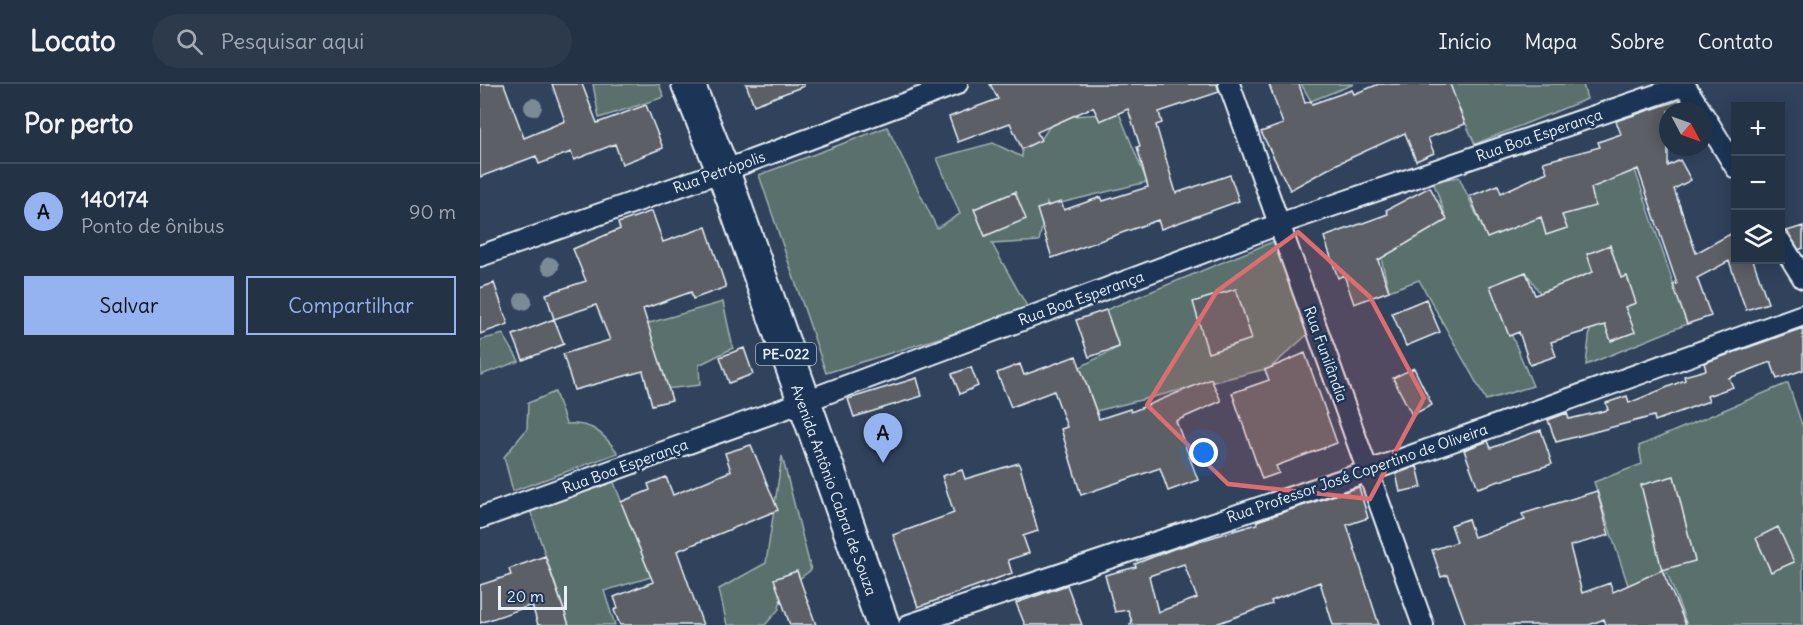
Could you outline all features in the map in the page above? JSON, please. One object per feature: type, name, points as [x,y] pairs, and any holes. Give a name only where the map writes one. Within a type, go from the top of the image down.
[{"type":"main road","name":"Avenida Antônio Cabral de Souza","points":[[688,84],[723,171],[883,625]]},
{"type":"street","name":"Rua Petrópolis","points":[[480,256],[723,171],[957,84]]},
{"type":"street","name":"Rua Funilândia","points":[[1229,84],[1423,625]]},
{"type":"street","name":"Rua Boa Esperança","points":[[480,518],[803,402],[1279,224],[1684,85]]},
{"type":"street","points":[[1684,85],[1695,102]]},
{"type":"street","points":[[1713,131],[1731,160]]},
{"type":"street","points":[[1785,249],[1803,278]]},
{"type":"street","name":"Rua Professor José Copertino de Oliveira","points":[[909,625],[1369,471],[1803,315]]},
{"type":"highlighted area","points":[[1298,232],[1370,297],[1424,398],[1370,499],[1228,484],[1147,405],[1217,291]]},
{"type":"green space","points":[[593,84],[659,84],[664,97],[599,118]]},
{"type":"green space","points":[[1301,84],[1354,84],[1311,101]]},
{"type":"green space","points":[[1448,84],[1583,84],[1587,99],[1475,144]]},
{"type":"green space","points":[[1119,113],[1147,182],[1048,206],[1047,203],[1039,241],[992,244],[1029,310],[826,373],[759,175],[887,127],[937,228],[960,214],[937,158],[993,143],[1022,157],[1022,149],[1041,140],[1049,127],[1073,116]]},
{"type":"green space","points":[[1634,167],[1687,324],[1586,365],[1592,311],[1579,278],[1561,285],[1566,299],[1547,304],[1526,272],[1491,286],[1533,386],[1486,400],[1419,280],[1389,291],[1381,258],[1447,220],[1433,181],[1459,177],[1485,233]]},
{"type":"green space","points":[[1277,240],[1309,333],[1270,368],[1096,411],[1080,367],[1119,347],[1106,310]]},
{"type":"green space","points":[[723,302],[733,348],[699,365],[700,385],[657,390],[635,327]]},
{"type":"green space","points":[[503,334],[519,361],[481,375],[480,340]]},
{"type":"green space","points":[[1788,383],[1803,428],[1803,625],[1687,625],[1667,573],[1628,585],[1594,482],[1642,464],[1639,446]]},
{"type":"green space","points":[[555,392],[566,424],[583,425],[596,430],[618,453],[513,491],[504,457],[527,429],[528,403]]},
{"type":"green space","points":[[782,456],[811,570],[782,592],[779,609],[765,625],[727,625],[719,589],[766,563]]},
{"type":"green space","points":[[613,480],[651,577],[604,591],[615,625],[569,625],[530,510]]},
{"type":"building","points":[[480,84],[504,84],[524,138],[565,121],[552,84],[582,84],[597,123],[646,105],[663,148],[622,164],[615,144],[574,160],[571,152],[539,164],[536,156],[480,177]]},
{"type":"building","points":[[746,84],[803,84],[804,86],[754,105]]},
{"type":"building","points":[[990,84],[1217,84],[1219,92],[1159,112],[1162,123],[1156,125],[1176,193],[1230,175],[1239,201],[1161,229],[1158,220],[1052,258],[1037,209],[1061,202],[1064,210],[1101,197],[1103,201],[1148,187],[1137,147],[1140,146],[1128,109],[1100,121],[1093,107],[1037,132],[1041,140],[1022,149],[1010,123],[958,142],[949,117],[998,99]]},
{"type":"building","points":[[1269,84],[1299,84],[1305,103],[1311,101],[1312,104],[1352,90],[1354,94],[1379,84],[1450,84],[1465,124],[1428,138],[1434,153],[1416,161],[1405,133],[1337,164],[1290,190],[1261,132],[1283,124]]},
{"type":"building","points":[[1659,107],[1659,156],[1668,156],[1668,166],[1680,160],[1691,180],[1674,189],[1696,253],[1731,234],[1731,264],[1754,264],[1768,303],[1746,310],[1729,261],[1697,278],[1711,316],[1687,324],[1673,285],[1677,284],[1638,169],[1591,188],[1595,206],[1562,215],[1567,228],[1546,235],[1541,217],[1487,238],[1470,196],[1498,185],[1501,193],[1547,172],[1543,162],[1600,147],[1598,142],[1621,134],[1616,121]]},
{"type":"building","points":[[1430,187],[1447,220],[1378,260],[1389,291],[1354,304],[1344,275],[1338,278],[1324,237],[1388,214],[1386,210]]},
{"type":"building","points":[[1015,192],[1026,219],[985,236],[974,209]]},
{"type":"building","points":[[652,211],[663,242],[706,227],[726,287],[693,299],[691,292],[643,309],[672,400],[652,405],[643,371],[574,390],[563,354],[610,340],[596,305],[554,319],[546,294],[586,281],[573,249],[620,229],[618,223]]},
{"type":"building","points":[[1803,226],[1803,248],[1799,250],[1787,231]]},
{"type":"building","points":[[1610,245],[1621,278],[1627,276],[1636,303],[1625,307],[1635,332],[1611,341],[1605,325],[1551,342],[1556,356],[1530,365],[1519,332],[1509,336],[1490,286],[1526,272],[1535,295],[1593,272],[1587,254]]},
{"type":"building","points":[[494,283],[508,324],[480,334],[480,288]]},
{"type":"building","points":[[1236,289],[1252,339],[1208,353],[1193,302]]},
{"type":"building","points":[[1426,299],[1440,332],[1406,346],[1392,313]]},
{"type":"building","points":[[1106,310],[1119,347],[1089,357],[1076,320]]},
{"type":"building","points":[[554,319],[564,344],[523,360],[513,335]]},
{"type":"building","points":[[1803,328],[1803,370],[1777,379],[1771,362],[1729,378],[1733,387],[1707,396],[1709,401],[1655,421],[1654,416],[1556,442],[1548,420],[1567,413],[1569,419],[1608,410],[1606,403],[1627,396],[1629,403],[1685,380],[1684,376],[1706,370],[1704,363]]},
{"type":"building","points":[[744,348],[753,374],[729,383],[720,357]]},
{"type":"building","points":[[1305,353],[1337,443],[1276,466],[1279,473],[1262,479],[1232,393],[1269,380],[1265,370]]},
{"type":"building","points":[[1076,356],[1099,419],[1130,409],[1131,412],[1211,379],[1221,401],[1176,421],[1198,480],[1168,491],[1160,468],[1081,495],[1061,429],[1067,427],[1054,391],[1011,407],[997,373],[1020,364],[1024,375]]},
{"type":"building","points":[[971,367],[978,386],[960,394],[952,374]]},
{"type":"building","points":[[1414,368],[1432,405],[1412,415],[1393,378]]},
{"type":"building","points":[[917,378],[922,396],[854,417],[848,399]]},
{"type":"building","points":[[1541,430],[1552,464],[1478,488],[1464,450],[1488,441],[1491,448]]},
{"type":"building","points":[[751,445],[778,510],[677,551],[703,625],[620,625],[614,610],[618,608],[614,597],[653,582],[621,502],[650,490],[648,484],[666,477],[673,495],[731,471],[725,453]]},
{"type":"building","points":[[1019,463],[1038,531],[1023,536],[1029,553],[1008,560],[1012,573],[918,607],[893,535],[954,513],[942,476],[962,470],[965,479]]},
{"type":"building","points":[[1417,466],[1422,487],[1400,492],[1396,474]]},
{"type":"building","points":[[1674,476],[1695,561],[1662,570],[1641,485]]},
{"type":"building","points":[[1359,487],[1368,518],[1347,525],[1379,625],[1333,625],[1320,582],[1271,601],[1272,604],[1213,625],[1130,625],[1132,622],[1128,610],[1115,612],[1105,575],[1136,567],[1135,564],[1173,549],[1257,524],[1257,521]],"holes":[[[1184,564],[1197,598],[1158,612],[1149,576]]]},
{"type":"building","points":[[1597,491],[1609,535],[1570,546],[1582,593],[1610,583],[1613,592],[1662,570],[1686,625],[1606,625],[1604,619],[1589,625],[1466,625],[1448,575],[1441,577],[1432,550],[1457,542],[1451,525],[1468,519],[1474,537],[1525,520],[1522,514]]},
{"type":"building","points":[[1778,527],[1794,562],[1771,572],[1756,538]]},
{"type":"building","points":[[545,556],[569,625],[538,625],[532,605],[480,623],[480,585],[511,575],[509,569]]},
{"type":"building","points":[[797,571],[816,625],[790,625],[774,579]]},
{"type":"building","points":[[1067,585],[1082,625],[1025,625],[1016,603]]},
{"type":"place","name":"140174","points":[[883,463]]}]
